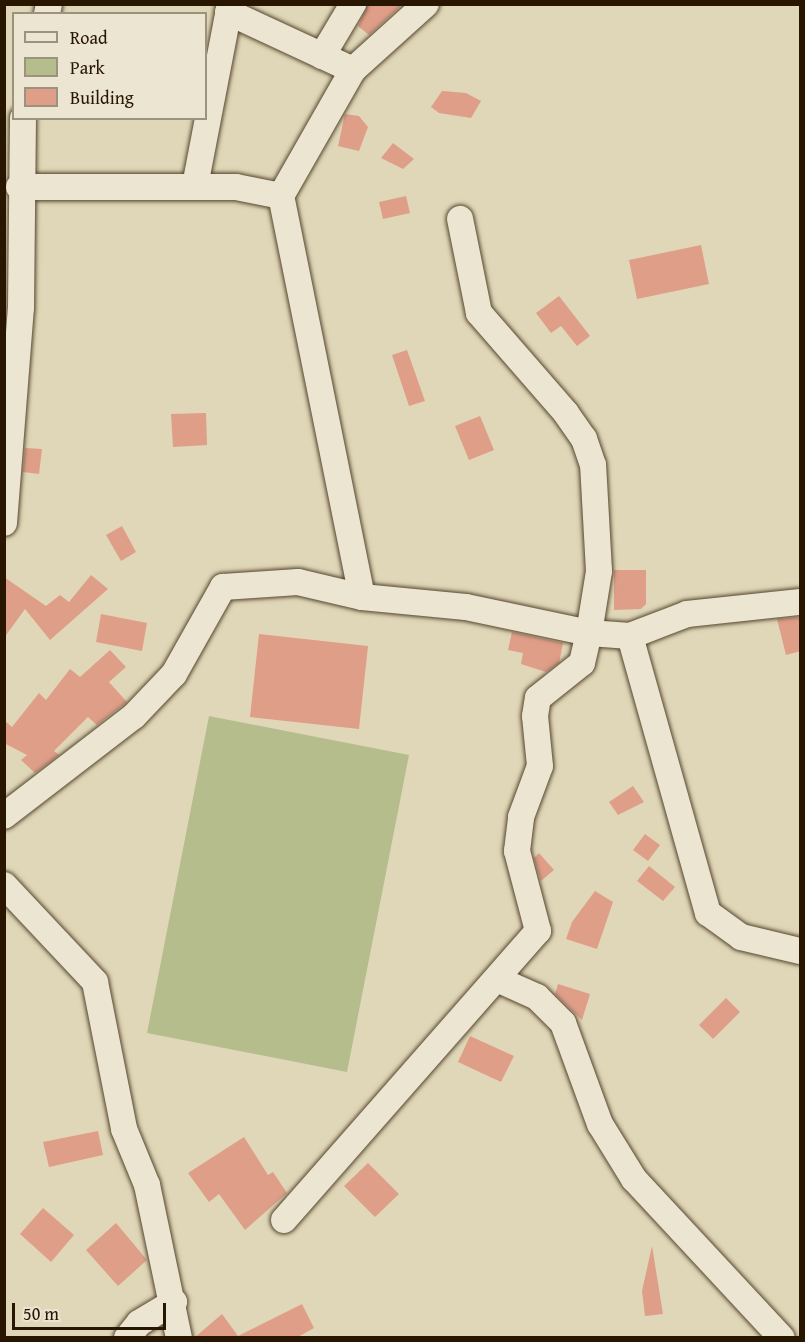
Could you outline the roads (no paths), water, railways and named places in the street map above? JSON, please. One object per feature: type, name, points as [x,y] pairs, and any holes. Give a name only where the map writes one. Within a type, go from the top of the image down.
[{"type":"street","points":[[322,56],[353,4]]},
{"type":"street","points":[[362,597],[281,196],[353,70],[426,4]]},
{"type":"street","points":[[195,186],[229,8],[353,70]]},
{"type":"street","points":[[4,524],[21,308],[19,187],[23,120]]},
{"type":"street","points":[[19,187],[236,187],[281,196]]},
{"type":"street","points":[[284,1220],[499,980],[538,931],[517,851],[521,817],[540,766],[535,716],[538,698],[582,663],[589,633],[599,572],[593,465],[584,439],[566,413],[479,313],[460,219]]},
{"type":"street","points":[[4,816],[134,716],[174,674],[223,586],[298,582],[362,597],[466,607],[589,633],[630,636],[687,614],[801,602]]},
{"type":"street","points":[[630,636],[708,913],[741,937],[801,951]]},
{"type":"street","points":[[4,885],[95,982],[124,1130],[147,1185],[174,1302],[179,1338]]},
{"type":"street","points":[[499,980],[537,997],[562,1023],[600,1124],[634,1179],[782,1338]]},
{"type":"street","points":[[127,1338],[139,1323],[174,1302]]}]
